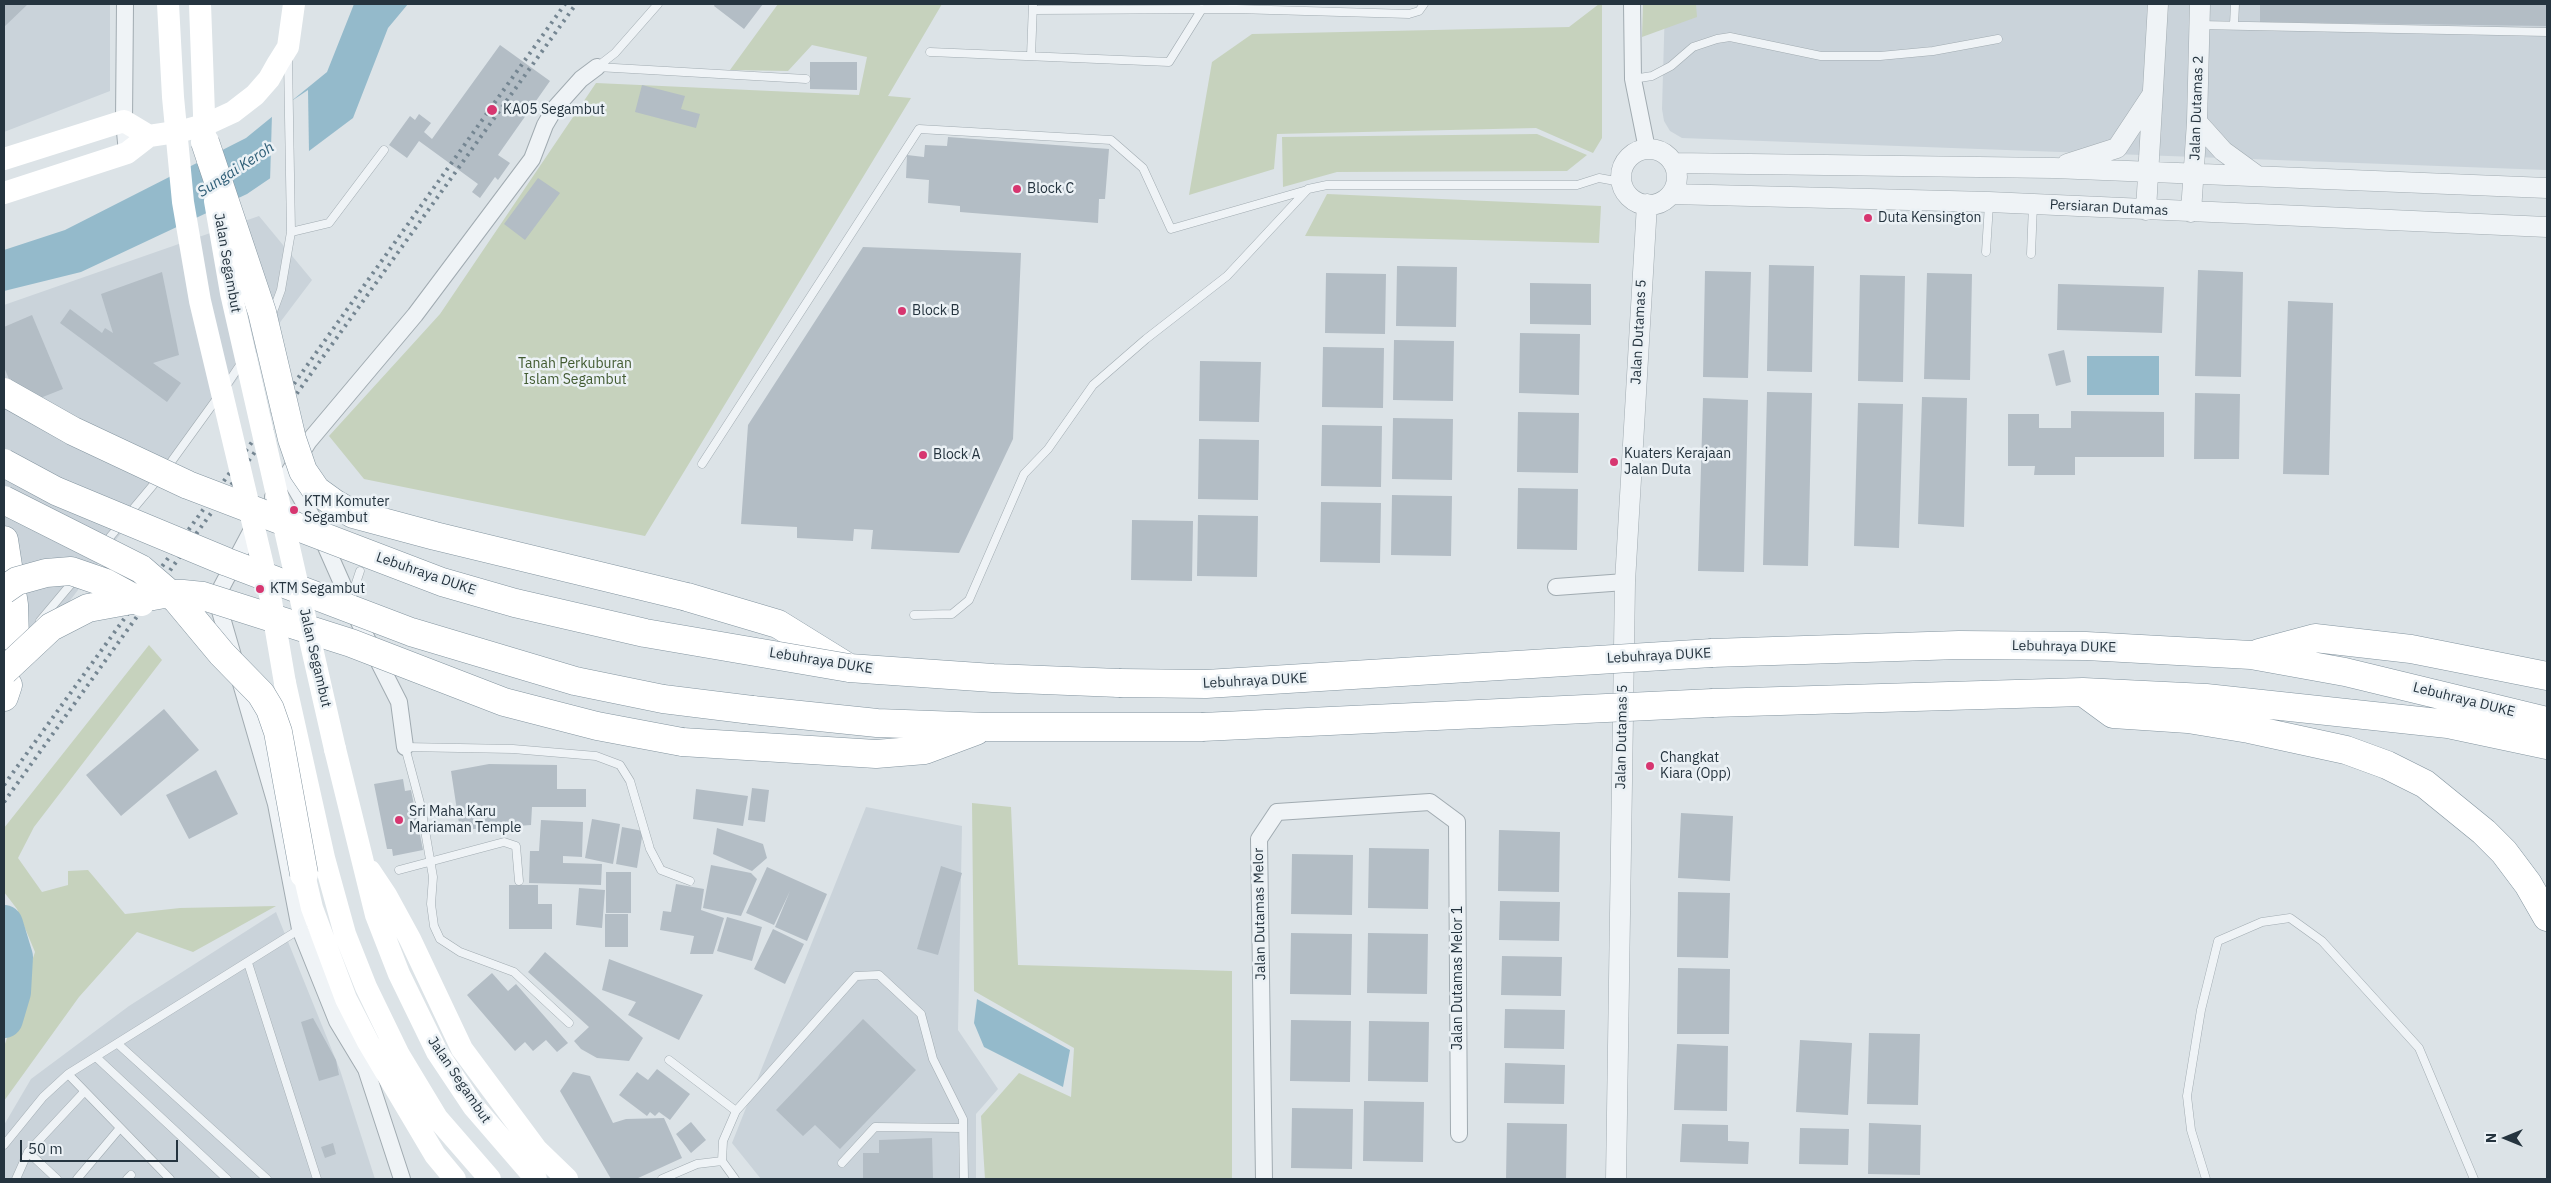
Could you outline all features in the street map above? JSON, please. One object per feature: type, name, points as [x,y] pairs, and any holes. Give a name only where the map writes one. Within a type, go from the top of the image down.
[{"type":"highway","points":[[205,142],[262,312],[292,439],[303,471],[316,490],[353,514],[687,598],[778,624],[849,668]]},
{"type":"highway","name":"Lebuhraya DUKE","points":[[4,392],[73,431],[188,485],[442,582],[515,603],[645,633],[849,668],[1002,679],[1206,684],[1712,653],[1979,645],[2086,646],[2251,656],[2345,672],[2547,721]]},
{"type":"highway","name":"Lebuhraya DUKE","points":[[4,462],[56,491],[227,562],[412,632],[566,679],[663,699],[752,710],[877,722],[987,727],[1202,727],[1713,703],[2083,692],[2206,698],[2448,724],[2547,745]]},
{"type":"highway","points":[[4,500],[141,569],[177,600],[222,654],[261,694],[270,709],[278,732],[304,874]]},
{"type":"highway","points":[[4,540],[14,605],[15,639],[8,685],[4,697]]},
{"type":"highway","points":[[4,590],[17,581],[46,573],[70,571],[106,583],[160,612],[222,654]]},
{"type":"highway","points":[[4,671],[51,627],[88,608],[164,594],[183,594],[203,596],[351,643],[504,702],[597,726],[682,742],[876,754],[925,750],[987,727]]},
{"type":"highway","points":[[2251,656],[2315,638],[2410,649],[2547,676]]},
{"type":"highway","points":[[2083,692],[2113,714],[2188,719],[2249,729],[2346,750],[2394,769],[2425,784],[2484,832],[2504,852],[2528,884],[2547,917]]},
{"type":"main road","points":[[168,4],[183,202],[213,356],[270,595],[296,764],[304,874],[312,908],[346,999],[368,1042],[430,1147],[455,1179]]},
{"type":"main road","name":"Jalan Segambut","points":[[200,4],[205,142],[231,293],[360,858],[376,915],[399,974],[437,1052],[473,1106],[536,1179]]},
{"type":"main road","points":[[4,193],[127,153],[149,136],[182,132],[207,124],[233,112],[255,95],[269,79],[288,47],[294,4]]},
{"type":"main road","points":[[4,160],[124,121],[149,136]]},
{"type":"main road","points":[[285,683],[324,858],[345,934],[366,987],[399,1055],[437,1118],[490,1179]]},
{"type":"main road","points":[[360,858],[386,895],[410,939],[462,1049],[537,1150],[567,1179]]},
{"type":"street","points":[[125,4],[124,121],[127,153]]},
{"type":"street","points":[[1632,4],[1633,79],[1647,149]]},
{"type":"street","points":[[2146,210],[2158,4]]},
{"type":"street","name":"Jalan Dutamas 2","points":[[2191,212],[2198,122],[2200,4]]},
{"type":"street","points":[[402,1179],[366,1069],[337,1021],[300,929],[276,804],[220,612],[220,590],[247,535],[309,441],[415,314],[532,159],[545,125],[555,108],[581,79],[597,67]]},
{"type":"street","points":[[2054,168],[2117,148],[2153,93]]},
{"type":"street","points":[[2198,122],[2223,151],[2256,176]]},
{"type":"street","points":[[1647,149],[1660,151],[1673,162],[1677,179],[1671,194],[1659,203],[1647,204],[1629,197],[1621,182],[1623,165],[1628,158],[1635,152],[1647,149]]},
{"type":"street","points":[[1673,162],[2054,168],[2547,188]]},
{"type":"street","name":"Persiaran Dutamas","points":[[1671,194],[1989,202],[2547,227]]},
{"type":"street","name":"Jalan Dutamas 5","points":[[1616,1179],[1625,582],[1647,204]]},
{"type":"street","points":[[288,475],[314,522],[350,602],[399,702],[404,747]]},
{"type":"street","points":[[1556,587],[1625,582]]},
{"type":"street","name":"Jalan Dutamas Melor","points":[[1264,1179],[1259,839],[1277,812],[1430,802],[1456,822]]},
{"type":"street","name":"Jalan Dutamas Melor 1","points":[[1456,822],[1459,1134]]},
{"type":"lane","points":[[597,67],[615,52],[658,4]]},
{"type":"lane","points":[[1031,56],[1033,7],[1202,9],[1236,6],[1409,14],[1419,11],[1424,4]]},
{"type":"lane","points":[[2234,25],[2235,4]]},
{"type":"lane","points":[[930,52],[1170,62],[1202,9]]},
{"type":"lane","points":[[2199,25],[2547,32]]},
{"type":"lane","points":[[1633,79],[1652,76],[1671,66],[1693,47],[1717,38],[1730,38],[1821,56],[1880,56],[1933,51],[1998,38]]},
{"type":"lane","points":[[260,335],[270,319],[282,290],[290,232],[291,180],[288,47]]},
{"type":"lane","points":[[597,67],[806,79]]},
{"type":"lane","points":[[702,464],[919,129],[1111,140],[1143,168],[1171,229],[1327,185],[1578,185],[1599,178],[1621,182]]},
{"type":"lane","points":[[290,232],[329,223],[384,150]]},
{"type":"lane","points":[[914,615],[952,614],[969,600],[1024,474],[1048,449],[1093,385],[1146,339],[1227,276],[1308,190]]},
{"type":"lane","points":[[1986,252],[1989,202]]},
{"type":"lane","points":[[2031,254],[2033,205]]},
{"type":"lane","points":[[93,557],[182,450],[254,343]]},
{"type":"lane","points":[[36,626],[87,565]]},
{"type":"lane","points":[[350,602],[360,571]]},
{"type":"lane","points":[[4,665],[29,634]]},
{"type":"lane","points":[[569,1023],[514,972],[460,952],[440,939],[434,926],[431,904],[433,877],[421,807],[404,747],[522,750],[596,756],[620,765],[630,781],[650,849],[661,870],[690,881]]},
{"type":"lane","points":[[399,870],[504,842],[516,846],[518,881]]},
{"type":"lane","points":[[2206,1179],[2191,1130],[2187,1096],[2201,1010],[2218,941],[2262,922],[2290,918],[2322,941],[2419,1048],[2474,1179]]},
{"type":"lane","points":[[4,1145],[43,1097],[68,1074],[300,929]]},
{"type":"lane","points":[[248,963],[317,1179]]},
{"type":"lane","points":[[735,1179],[722,1161],[723,1141],[736,1111],[856,976],[879,975],[921,1014],[933,1059],[963,1119],[964,1179]]},
{"type":"lane","points":[[118,1044],[267,1179]]},
{"type":"lane","points":[[96,1057],[228,1179]]},
{"type":"lane","points":[[669,1060],[736,1111]]},
{"type":"lane","points":[[68,1074],[170,1179]]},
{"type":"lane","points":[[16,1179],[28,1152],[84,1092]]},
{"type":"lane","points":[[842,1163],[876,1127],[963,1128]]},
{"type":"lane","points":[[77,1179],[120,1128]]},
{"type":"lane","points":[[28,1152],[57,1179]]},
{"type":"lane","points":[[662,1179],[698,1164],[722,1161]]},
{"type":"lane","points":[[44,1179],[49,1172]]},
{"type":"shaded area","points":[[4,4],[110,4],[110,91],[4,132]]},
{"type":"shaded area","points":[[1665,4],[2547,4],[2547,170],[1682,138],[1670,131],[1664,121],[1662,109]]},
{"type":"shaded area","points":[[259,216],[312,280],[4,688],[4,305]]},
{"type":"shaded area","points":[[866,807],[962,826],[958,1030],[998,1089],[976,1114],[976,1179],[761,1179],[732,1143]]},
{"type":"shaded area","points":[[276,912],[340,1070],[375,1179],[4,1179],[4,1125],[31,1079],[129,1006]]},
{"type":"green space","name":"Tanah Perkuburan Islam Segambut","points":[[778,4],[942,4],[888,96],[911,98],[645,536],[364,479],[329,436],[440,314],[596,83],[859,95],[867,57],[812,45],[788,71],[730,70]]},
{"type":"green space","points":[[1599,4],[1602,4],[1602,138],[1593,153],[1536,128],[1277,134],[1274,169],[1189,195],[1212,62],[1252,34],[1569,27]]},
{"type":"green space","points":[[1643,4],[1696,4],[1697,17],[1642,37]]},
{"type":"green space","points":[[1537,134],[1587,155],[1567,171],[1337,172],[1283,187],[1282,137]]},
{"type":"green space","points":[[1327,194],[1601,206],[1599,243],[1305,236]]},
{"type":"green space","points":[[149,645],[162,660],[34,827],[18,858],[42,892],[68,885],[68,871],[88,870],[125,914],[180,908],[276,906],[193,952],[137,932],[79,997],[4,1101],[4,1047],[35,952],[17,909],[4,892],[4,828]]},
{"type":"green space","points":[[972,803],[1011,807],[1018,965],[1232,971],[1232,1179],[985,1179],[981,1116],[1019,1073],[1071,1097],[1074,1048],[974,991]]},
{"type":"water","name":"Sungai Keroh","points":[[354,4],[408,4],[388,28],[353,118],[297,160],[247,194],[81,272],[4,291],[4,250],[65,230],[246,138],[327,72]]},
{"type":"water","points":[[2087,356],[2159,356],[2159,395],[2087,395]]},
{"type":"water","points":[[977,999],[1070,1050],[1063,1087],[984,1047],[974,1023]]},
{"type":"pier","points":[[308,90],[309,154],[270,182],[272,114]]},
{"type":"building","points":[[4,4],[28,4],[4,27]]},
{"type":"building","points":[[715,4],[763,4],[744,29],[714,6]]},
{"type":"building","points":[[2260,4],[2547,4],[2547,26],[2260,22]]},
{"type":"building","name":"KA05 Segambut","points":[[500,45],[550,81],[498,155],[510,163],[498,180],[495,177],[480,198],[472,192],[478,184],[419,141],[407,158],[389,145],[410,116],[415,120],[419,114],[431,123],[424,132],[432,139]]},
{"type":"building","points":[[810,62],[857,62],[857,90],[810,89]]},
{"type":"building","points":[[642,85],[685,96],[681,109],[700,114],[696,128],[635,112]]},
{"type":"building","name":"Block C","points":[[948,137],[1109,149],[1105,199],[1099,199],[1098,223],[960,212],[960,206],[928,203],[929,180],[906,178],[907,155],[924,157],[925,145],[947,146]]},
{"type":"building","points":[[538,178],[560,193],[525,240],[504,224]]},
{"type":"building","points":[[863,247],[1021,253],[1013,439],[959,553],[871,549],[873,530],[854,529],[853,541],[797,538],[797,527],[741,524],[748,425]]},
{"type":"building","points":[[1769,265],[1814,266],[1812,372],[1767,371]]},
{"type":"building","points":[[1397,266],[1457,267],[1456,327],[1396,326]]},
{"type":"building","points":[[2198,270],[2243,272],[2241,377],[2195,376]]},
{"type":"building","points":[[1705,271],[1751,272],[1748,378],[1703,377]]},
{"type":"building","points":[[162,272],[179,355],[153,363],[181,383],[167,402],[60,323],[70,309],[102,333],[105,328],[113,333],[101,294]]},
{"type":"building","points":[[1326,273],[1386,274],[1385,334],[1325,333]]},
{"type":"building","points":[[1927,273],[1972,274],[1970,380],[1924,379]]},
{"type":"building","points":[[1860,275],[1905,276],[1903,382],[1858,381]]},
{"type":"building","points":[[1530,283],[1591,284],[1591,325],[1530,324]]},
{"type":"building","points":[[2058,284],[2164,287],[2162,333],[2057,330]]},
{"type":"building","points":[[2288,301],[2333,303],[2329,475],[2283,474]]},
{"type":"building","points":[[32,315],[63,389],[20,406],[4,367],[4,327]]},
{"type":"building","points":[[1520,333],[1580,334],[1579,395],[1519,393]]},
{"type":"building","points":[[1394,340],[1454,341],[1453,401],[1393,400]]},
{"type":"building","points":[[1323,347],[1384,348],[1383,408],[1322,407]]},
{"type":"building","points":[[2064,350],[2071,382],[2056,386],[2048,354]]},
{"type":"building","points":[[1200,361],[1261,362],[1259,422],[1199,421]]},
{"type":"building","points":[[1767,392],[1812,393],[1808,566],[1763,565]]},
{"type":"building","points":[[2195,393],[2240,394],[2239,459],[2194,459]]},
{"type":"building","points":[[1922,397],[1967,398],[1964,527],[1918,524]]},
{"type":"building","points":[[1703,398],[1748,400],[1744,572],[1698,571]]},
{"type":"building","points":[[1858,403],[1903,404],[1899,548],[1854,546]]},
{"type":"building","points":[[2071,411],[2164,412],[2164,457],[2075,457],[2075,475],[2034,475],[2035,466],[2008,466],[2008,414],[2039,414],[2039,428],[2071,428]]},
{"type":"building","points":[[1518,412],[1579,413],[1578,473],[1517,472]]},
{"type":"building","points":[[1393,418],[1453,419],[1452,480],[1392,479]]},
{"type":"building","points":[[1322,425],[1382,426],[1381,487],[1321,486]]},
{"type":"building","points":[[1199,439],[1259,440],[1258,500],[1198,499]]},
{"type":"building","points":[[1518,488],[1578,489],[1577,550],[1517,549]]},
{"type":"building","points":[[1392,495],[1452,496],[1451,556],[1391,555]]},
{"type":"building","points":[[1321,502],[1381,503],[1380,563],[1320,562]]},
{"type":"building","points":[[1198,515],[1258,516],[1257,577],[1197,576]]},
{"type":"building","points":[[1132,520],[1193,521],[1192,581],[1131,580]]},
{"type":"building","points":[[164,709],[199,750],[121,816],[86,775]]},
{"type":"building","points":[[489,764],[557,765],[557,789],[586,789],[586,807],[532,807],[531,825],[460,830],[451,771]]},
{"type":"building","points":[[216,770],[238,814],[189,839],[166,795]]},
{"type":"building","name":"Sri Maha Karu Mariaman Temple","points":[[403,779],[405,791],[411,790],[423,850],[393,856],[392,849],[387,849],[374,784]]},
{"type":"building","points":[[752,788],[769,790],[765,822],[748,820]]},
{"type":"building","points":[[696,789],[748,796],[743,826],[693,819]]},
{"type":"building","points":[[1681,813],[1733,816],[1730,881],[1678,878]]},
{"type":"building","points":[[592,819],[620,824],[613,864],[585,858]]},
{"type":"building","points":[[541,820],[583,822],[582,857],[563,856],[563,863],[602,864],[601,885],[529,883],[530,851],[539,851]]},
{"type":"building","points":[[622,827],[643,831],[637,868],[616,864]]},
{"type":"building","points":[[717,828],[763,844],[767,858],[752,871],[713,854]]},
{"type":"building","points":[[1499,830],[1560,832],[1559,892],[1498,891]]},
{"type":"building","points":[[1369,848],[1429,849],[1428,909],[1368,908]]},
{"type":"building","points":[[1292,854],[1353,855],[1352,915],[1291,914]]},
{"type":"building","points":[[711,865],[751,873],[757,879],[741,916],[703,908]]},
{"type":"building","points":[[941,866],[962,873],[938,955],[917,949]]},
{"type":"building","points":[[767,867],[827,894],[807,941],[775,927],[790,891],[774,925],[746,913]]},
{"type":"building","points":[[606,872],[631,872],[631,913],[606,913]]},
{"type":"building","points":[[676,884],[704,889],[701,910],[724,918],[713,954],[690,954],[694,936],[660,930],[663,911],[671,912]]},
{"type":"building","points":[[509,885],[538,885],[538,904],[552,904],[552,929],[509,929]]},
{"type":"building","points":[[579,888],[605,890],[602,928],[576,925]]},
{"type":"building","points":[[1678,892],[1730,893],[1728,958],[1677,957]]},
{"type":"building","points":[[1500,901],[1560,902],[1559,941],[1499,940]]},
{"type":"building","points":[[605,914],[628,914],[628,947],[605,947]]},
{"type":"building","points":[[727,917],[762,927],[752,961],[717,951]]},
{"type":"building","points":[[773,929],[804,944],[785,984],[754,969]]},
{"type":"building","points":[[1291,933],[1352,934],[1351,995],[1290,994]]},
{"type":"building","points":[[1368,933],[1428,934],[1427,994],[1367,993]]},
{"type":"building","points":[[545,952],[643,1038],[629,1061],[597,1058],[581,1049],[574,1041],[589,1027],[528,972]]},
{"type":"building","points":[[1502,956],[1562,957],[1561,996],[1501,995]]},
{"type":"building","points":[[609,959],[703,995],[679,1040],[628,1015],[636,1002],[602,990]]},
{"type":"building","points":[[1678,968],[1730,969],[1729,1034],[1677,1034]]},
{"type":"building","points":[[492,973],[508,991],[516,984],[568,1043],[557,1052],[546,1040],[533,1051],[525,1042],[515,1051],[467,995]]},
{"type":"building","points":[[1505,1009],[1565,1010],[1564,1049],[1504,1048]]},
{"type":"building","points":[[313,1018],[336,1060],[339,1075],[319,1081],[301,1022]]},
{"type":"building","points":[[863,1019],[916,1070],[840,1149],[815,1125],[803,1136],[776,1110]]},
{"type":"building","points":[[1291,1020],[1351,1021],[1350,1082],[1290,1081]]},
{"type":"building","points":[[1369,1021],[1429,1022],[1428,1082],[1368,1081]]},
{"type":"building","points":[[1869,1033],[1920,1034],[1918,1105],[1867,1104]]},
{"type":"building","points":[[1800,1040],[1852,1043],[1848,1115],[1796,1112]]},
{"type":"building","points":[[1677,1044],[1728,1046],[1727,1111],[1674,1110]]},
{"type":"building","points":[[1505,1063],[1565,1065],[1564,1104],[1504,1103]]},
{"type":"building","points":[[657,1069],[690,1094],[670,1120],[659,1112],[655,1116],[650,1112],[647,1116],[619,1095],[637,1072],[648,1080]]},
{"type":"building","points":[[573,1072],[590,1076],[613,1123],[626,1119],[664,1118],[682,1158],[636,1179],[611,1179],[560,1091]]},
{"type":"building","points":[[1364,1101],[1424,1102],[1423,1162],[1363,1161]]},
{"type":"building","points":[[1292,1108],[1353,1109],[1352,1169],[1291,1168]]},
{"type":"building","points":[[691,1122],[706,1140],[691,1153],[676,1134]]},
{"type":"building","points":[[1507,1123],[1567,1124],[1566,1179],[1506,1179]]},
{"type":"building","points":[[1869,1123],[1921,1125],[1920,1175],[1868,1174]]},
{"type":"building","points":[[1682,1124],[1728,1125],[1728,1141],[1749,1142],[1748,1164],[1680,1162]]},
{"type":"building","points":[[1800,1128],[1849,1129],[1848,1165],[1799,1164]]},
{"type":"building","points":[[932,1138],[933,1179],[863,1179],[863,1153],[879,1153],[879,1140]]},
{"type":"building","points":[[333,1143],[336,1154],[325,1158],[321,1147]]},
{"type":"waterway","points":[[4,924],[14,957],[12,992],[4,1019]]},
{"type":"railway","points":[[4,785],[281,402],[565,4]]},
{"type":"railway","points":[[4,802],[576,4]]},
{"type":"place","name":"KA05 Segambut","points":[[492,110]]},
{"type":"place","name":"Block C","points":[[1017,189]]},
{"type":"place","name":"Duta Kensington","points":[[1868,218]]},
{"type":"place","name":"Block B","points":[[902,311]]},
{"type":"place","name":"Block A","points":[[923,455]]},
{"type":"place","name":"Kuaters Kerajaan Jalan Duta","points":[[1614,462]]},
{"type":"place","name":"KTM Komuter Segambut","points":[[294,510]]},
{"type":"place","name":"KTM Segambut","points":[[260,589]]},
{"type":"place","name":"Changkat Kiara (Opp)","points":[[1650,766]]},
{"type":"place","name":"Sri Maha Karu Mariaman Temple","points":[[399,820]]}]
